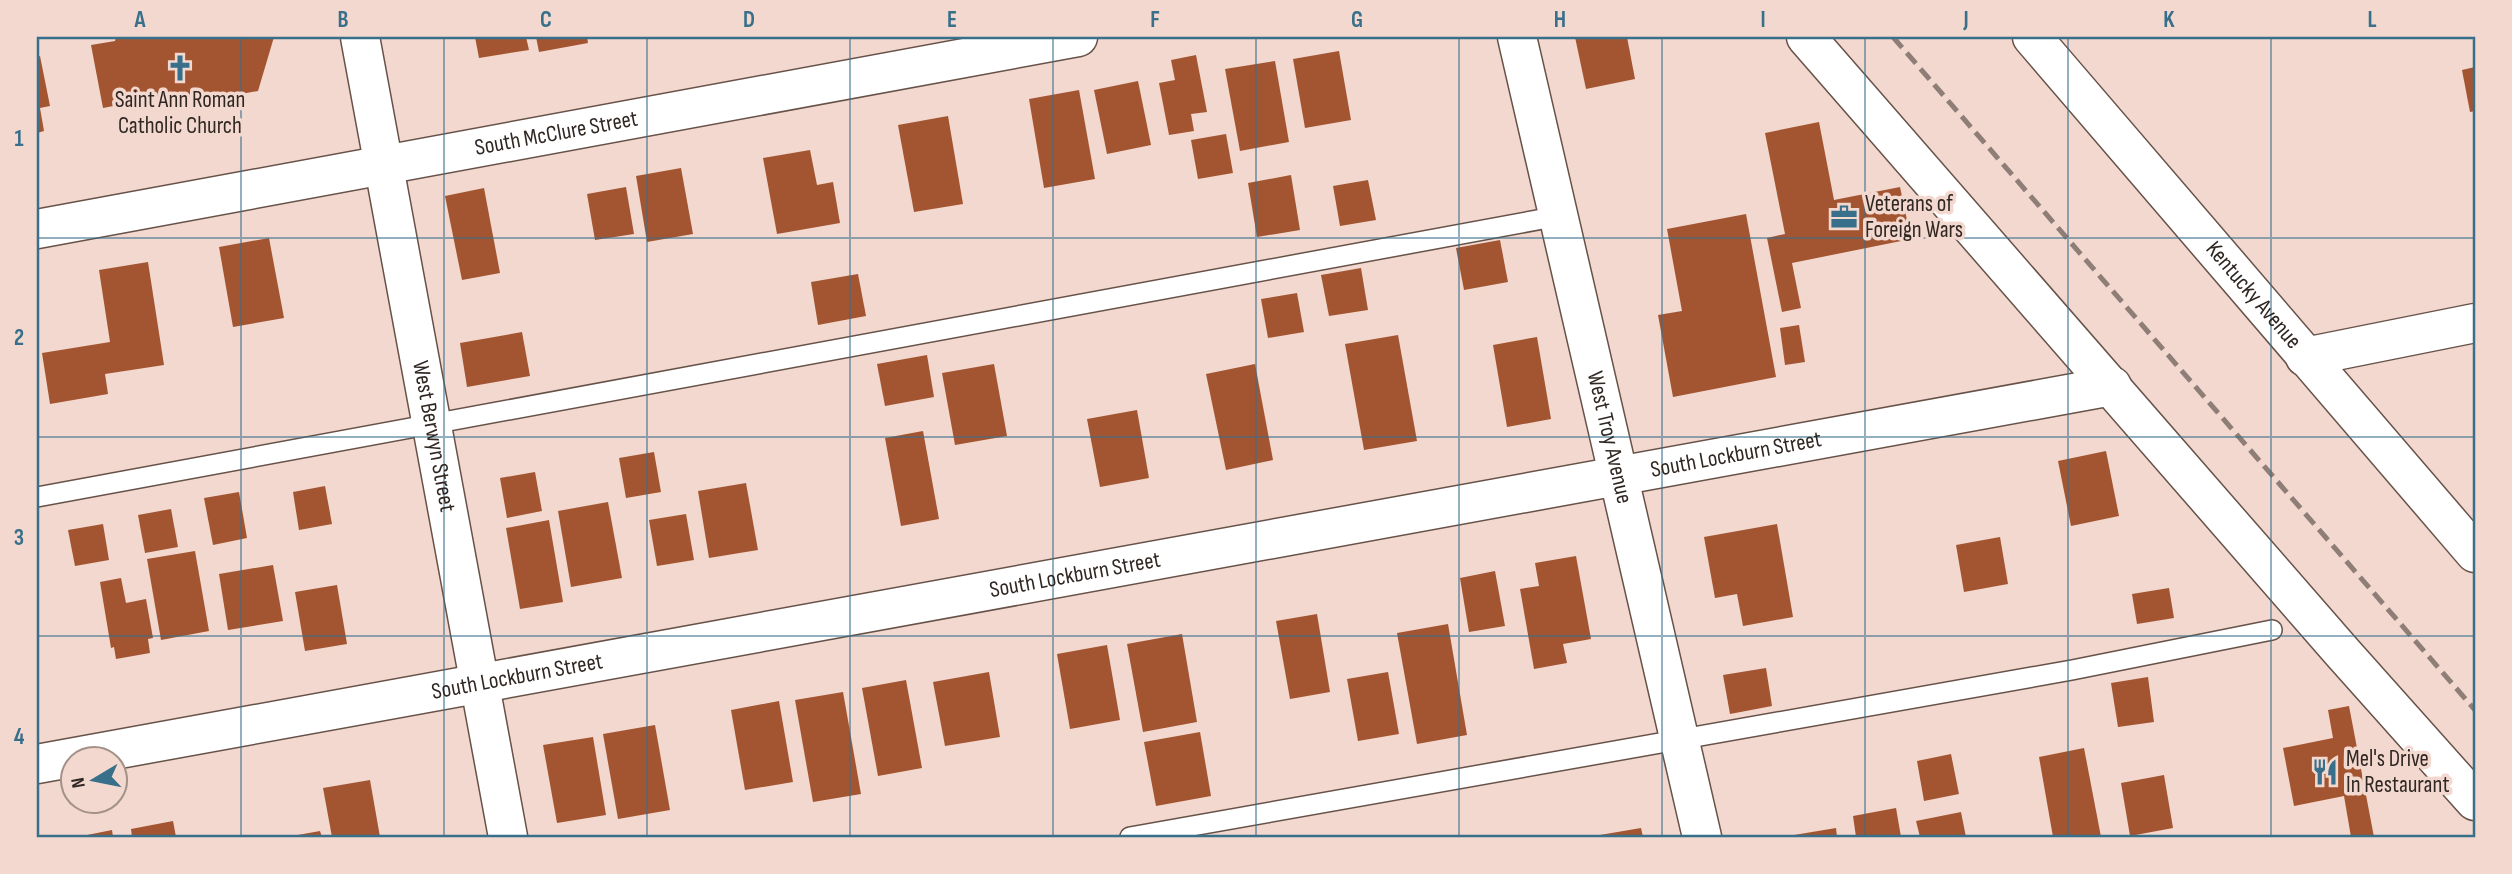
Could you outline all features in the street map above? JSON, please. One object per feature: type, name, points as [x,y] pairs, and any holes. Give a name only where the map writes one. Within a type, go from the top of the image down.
[{"type":"street","name":"West Berwyn Street","points":[[360,37],[508,837]]},
{"type":"street","name":"South McClure Street","points":[[37,229],[1078,37]]},
{"type":"street","name":"West Troy Avenue","points":[[1517,37],[1702,837]]},
{"type":"street","points":[[1806,37],[2475,801]]},
{"type":"street","name":"Kentucky Avenue","points":[[2032,37],[2475,552]]},
{"type":"street","points":[[2305,357],[2475,323]]},
{"type":"street","name":"South Lockburn Street","points":[[37,764],[2112,386]]},
{"type":"lane","points":[[37,497],[1559,216]]},
{"type":"lane","points":[[1130,837],[2072,670],[2272,630]]},
{"type":"building","name":"Saint Ann Roman Catholic Church","points":[[116,37],[274,37],[258,91],[170,107],[160,97],[103,108],[91,45],[115,41]]},
{"type":"building","points":[[475,37],[526,37],[529,50],[479,58]]},
{"type":"building","points":[[536,37],[587,37],[588,43],[539,52]]},
{"type":"building","points":[[1575,37],[1627,37],[1635,79],[1586,89]]},
{"type":"building","points":[[1339,51],[1351,120],[1305,128],[1293,59]]},
{"type":"building","points":[[1196,55],[1207,112],[1191,114],[1194,131],[1169,135],[1159,83],[1175,80],[1171,60]]},
{"type":"building","points":[[40,56],[50,106],[40,108],[44,131],[37,133],[37,57]]},
{"type":"building","points":[[1275,61],[1289,142],[1240,151],[1225,69]]},
{"type":"building","points":[[2475,67],[2475,111],[2470,112],[2462,70]]},
{"type":"building","points":[[1138,81],[1151,145],[1107,154],[1094,90]]},
{"type":"building","points":[[1079,90],[1095,179],[1044,188],[1029,99]]},
{"type":"building","points":[[948,116],[963,204],[914,212],[898,125]]},
{"type":"building","name":"Veterans of Foreign Wars","points":[[1819,122],[1834,200],[1900,187],[1911,239],[1792,263],[1801,308],[1782,312],[1767,238],[1785,234],[1765,133]]},
{"type":"building","points":[[1226,134],[1233,173],[1198,179],[1191,140]]},
{"type":"building","points":[[810,150],[817,185],[833,182],[840,223],[777,234],[763,158]]},
{"type":"building","points":[[681,168],[693,234],[647,242],[636,176]]},
{"type":"building","points":[[1291,175],[1300,230],[1257,237],[1248,183]]},
{"type":"building","points":[[1368,180],[1376,220],[1340,226],[1333,186]]},
{"type":"building","points":[[626,187],[634,234],[595,240],[587,194]]},
{"type":"building","points":[[484,188],[500,273],[462,280],[445,196]]},
{"type":"building","points":[[1746,214],[1776,377],[1673,397],[1658,315],[1682,311],[1667,229]]},
{"type":"building","points":[[269,238],[284,318],[233,327],[219,247]]},
{"type":"building","points":[[1500,240],[1508,282],[1464,290],[1456,248]]},
{"type":"building","points":[[148,262],[164,365],[105,374],[108,394],[50,404],[42,353],[110,342],[99,270]]},
{"type":"building","points":[[1361,268],[1368,310],[1329,316],[1321,275]]},
{"type":"building","points":[[858,274],[866,316],[818,325],[811,282]]},
{"type":"building","points":[[1297,293],[1304,332],[1268,338],[1261,299]]},
{"type":"building","points":[[1799,325],[1805,362],[1785,365],[1780,328]]},
{"type":"building","points":[[522,332],[530,376],[467,387],[460,343]]},
{"type":"building","points":[[1398,335],[1417,441],[1364,450],[1345,344]]},
{"type":"building","points":[[1537,337],[1551,419],[1507,427],[1493,345]]},
{"type":"building","points":[[927,355],[934,397],[885,406],[877,364]]},
{"type":"building","points":[[994,364],[1007,436],[955,445],[942,373]]},
{"type":"building","points":[[1255,364],[1273,460],[1226,470],[1206,374]]},
{"type":"building","points":[[1137,410],[1149,478],[1100,487],[1087,419]]},
{"type":"building","points":[[923,431],[939,519],[901,526],[885,438]]},
{"type":"building","points":[[2106,451],[2119,516],[2071,526],[2058,461]]},
{"type":"building","points":[[654,452],[661,492],[626,498],[619,458]]},
{"type":"building","points":[[535,472],[542,511],[507,518],[500,478]]},
{"type":"building","points":[[746,483],[758,550],[709,558],[698,491]]},
{"type":"building","points":[[325,486],[332,524],[299,530],[293,492]]},
{"type":"building","points":[[239,492],[247,538],[213,545],[204,498]]},
{"type":"building","points":[[608,502],[622,578],[571,587],[558,511]]},
{"type":"building","points":[[171,509],[178,547],[145,553],[138,515]]},
{"type":"building","points":[[686,514],[694,560],[657,566],[649,520]]},
{"type":"building","points":[[549,520],[563,602],[520,609],[506,528]]},
{"type":"building","points":[[103,524],[109,560],[75,566],[68,530]]},
{"type":"building","points":[[1777,524],[1793,617],[1743,626],[1737,594],[1715,598],[1704,537]]},
{"type":"building","points":[[2000,537],[2008,584],[1964,592],[1956,545]]},
{"type":"building","points":[[195,551],[209,631],[161,640],[147,559]]},
{"type":"building","points":[[1576,556],[1591,639],[1563,644],[1567,663],[1534,669],[1520,589],[1539,586],[1535,563]]},
{"type":"building","points":[[273,565],[283,621],[228,630],[219,574]]},
{"type":"building","points":[[1495,571],[1505,626],[1469,632],[1460,578]]},
{"type":"building","points":[[121,578],[126,603],[146,599],[153,638],[148,639],[150,653],[116,659],[114,647],[111,648],[100,582]]},
{"type":"building","points":[[337,585],[347,644],[305,651],[295,592]]},
{"type":"building","points":[[2169,588],[2174,618],[2137,624],[2132,594]]},
{"type":"building","points":[[1317,614],[1330,692],[1290,699],[1276,621]]},
{"type":"building","points":[[1448,624],[1467,735],[1417,744],[1397,633]]},
{"type":"building","points":[[1182,634],[1197,722],[1143,732],[1127,644]]},
{"type":"building","points":[[1107,645],[1120,720],[1070,729],[1057,654]]},
{"type":"building","points":[[1766,668],[1772,706],[1730,714],[1723,675]]},
{"type":"building","points":[[989,672],[1000,737],[945,746],[933,682]]},
{"type":"building","points":[[1388,672],[1399,734],[1358,741],[1347,679]]},
{"type":"building","points":[[2148,677],[2154,722],[2118,727],[2111,683]]},
{"type":"building","points":[[906,680],[922,768],[878,776],[862,688]]},
{"type":"building","points":[[843,692],[861,794],[813,802],[795,700]]},
{"type":"building","points":[[779,701],[793,782],[745,790],[731,710]]},
{"type":"building","name":"Mel's Drive In Restaurant","points":[[2349,706],[2374,837],[2351,837],[2344,796],[2294,806],[2283,748],[2333,738],[2328,710]]},
{"type":"building","points":[[655,725],[670,810],[618,819],[603,734]]},
{"type":"building","points":[[1200,732],[1211,796],[1156,806],[1144,742]]},
{"type":"building","points":[[593,737],[606,815],[557,823],[543,745]]},
{"type":"building","points":[[2084,748],[2101,837],[2053,837],[2039,757]]},
{"type":"building","points":[[1951,754],[1959,794],[1924,801],[1917,761]]},
{"type":"building","points":[[2164,775],[2173,828],[2130,836],[2121,783]]},
{"type":"building","points":[[370,780],[380,837],[332,837],[323,788]]},
{"type":"building","points":[[1896,808],[1901,837],[1856,837],[1853,816]]},
{"type":"building","points":[[1961,812],[1966,837],[1920,837],[1916,821]]},
{"type":"building","points":[[173,821],[176,837],[132,837],[131,829]]},
{"type":"building","points":[[1641,828],[1643,837],[1594,837],[1594,836]]},
{"type":"building","points":[[1836,828],[1837,837],[1788,836]]},
{"type":"building","points":[[112,830],[113,837],[82,837],[82,836]]},
{"type":"building","points":[[320,831],[322,837],[292,837],[292,836]]},
{"type":"railway","points":[[1893,37],[2475,710]]},
{"type":"place","name":"Saint Ann Roman Catholic Church","points":[[180,68]]},
{"type":"place","name":"Veterans of Foreign Wars","points":[[1844,217]]},
{"type":"place","name":"Mel's Drive In Restaurant","points":[[2325,772]]}]
